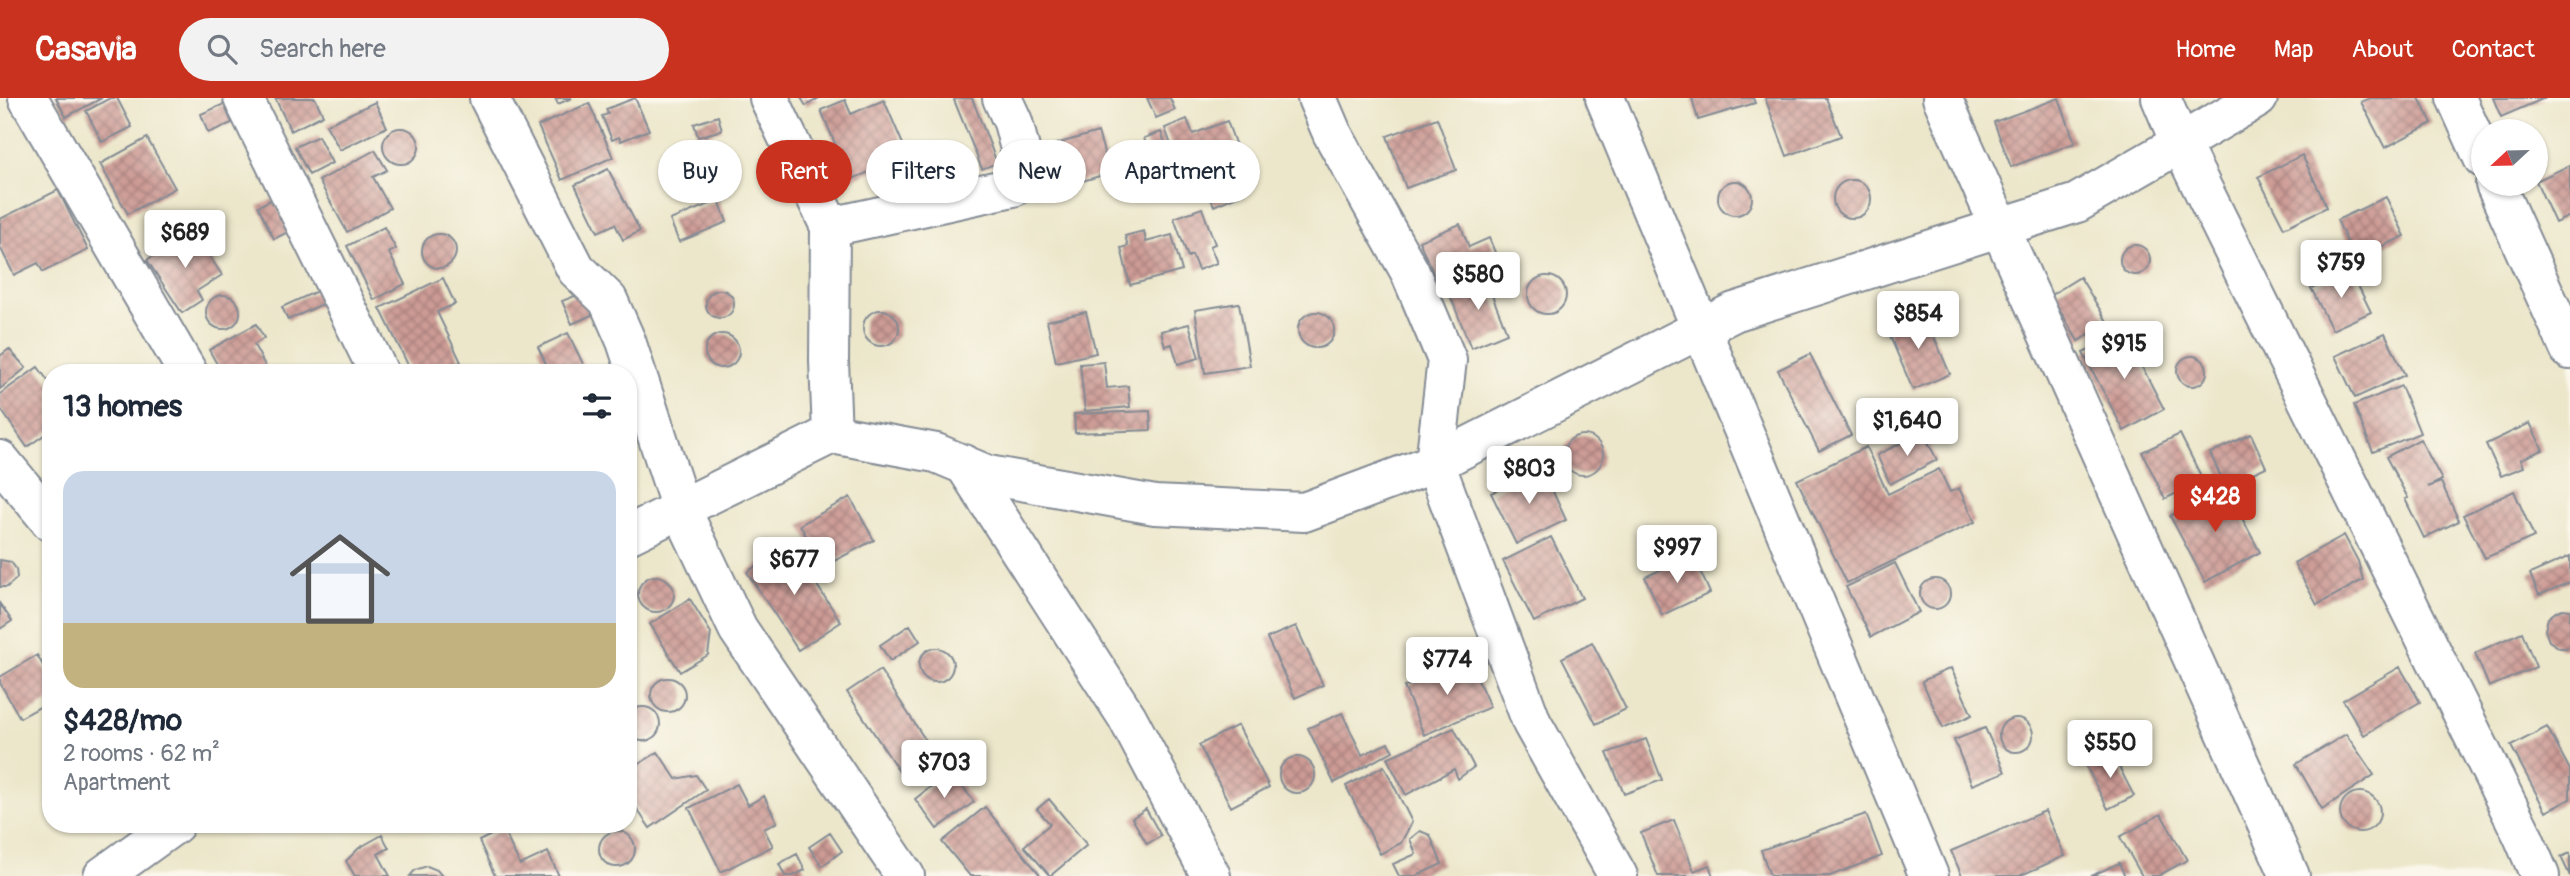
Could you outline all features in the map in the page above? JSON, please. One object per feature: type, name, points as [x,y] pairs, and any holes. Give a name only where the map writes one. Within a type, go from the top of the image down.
[{"type":"street","points":[[28,98],[183,364]]},
{"type":"street","points":[[243,98],[375,364]]},
{"type":"street","points":[[489,98],[576,269],[608,300],[634,364]]},
{"type":"street","points":[[769,98],[831,227],[829,361],[832,433]]},
{"type":"street","points":[[831,227],[1013,187],[1026,172],[1013,122],[1002,98]]},
{"type":"street","points":[[1317,98],[1332,132],[1410,272],[1447,360],[1435,463],[1532,723],[1618,876]]},
{"type":"street","points":[[1605,98],[1929,876]]},
{"type":"street","points":[[1942,98],[2290,876]]},
{"type":"street","points":[[2161,98],[2180,143],[2522,834],[2540,876]]},
{"type":"street","points":[[637,531],[832,433],[936,453],[988,475],[1154,505],[1304,512],[1435,463],[1734,312],[2077,203],[2258,98]]},
{"type":"street","points":[[2456,98],[2471,131]]},
{"type":"street","points":[[2500,196],[2570,350]]},
{"type":"street","points":[[637,375],[681,509],[738,629],[905,876]]},
{"type":"street","points":[[0,460],[42,511]]},
{"type":"street","points":[[964,464],[1127,717],[1211,876]]},
{"type":"street","points":[[103,876],[163,833]]},
{"type":"building","points":[[56,98],[102,98],[66,117]]},
{"type":"building","points":[[110,98],[117,98],[132,127],[102,142],[86,111]]},
{"type":"building","points":[[275,98],[315,98],[323,115],[291,131]]},
{"type":"building","points":[[555,98],[572,98],[558,104]]},
{"type":"building","points":[[635,98],[649,130],[621,141],[619,137],[612,140],[602,116],[608,114],[606,109]]},
{"type":"building","points":[[801,98],[819,98],[806,106]]},
{"type":"building","points":[[972,98],[993,153],[993,165],[982,169],[979,162],[979,140],[970,140],[954,100]]},
{"type":"building","points":[[1147,98],[1170,98],[1175,110],[1156,118]]},
{"type":"building","points":[[1692,98],[1753,98],[1755,103],[1698,120]]},
{"type":"building","points":[[1765,98],[1826,98],[1841,136],[1787,156]]},
{"type":"building","points":[[2059,98],[2075,143],[2011,167],[1994,122]]},
{"type":"building","points":[[2370,98],[2419,98],[2432,123],[2385,148],[2361,102]]},
{"type":"building","points":[[2493,98],[2545,98],[2501,117]]},
{"type":"building","points":[[845,100],[851,114],[884,100],[901,140],[866,140],[866,173],[852,179],[852,140],[833,140],[821,110]]},
{"type":"building","points":[[375,102],[387,127],[340,150],[326,125]]},
{"type":"building","points":[[589,103],[613,157],[562,180],[538,126]]},
{"type":"building","points":[[224,104],[232,123],[208,133],[201,114]]},
{"type":"building","points":[[718,116],[722,130],[698,137],[694,124]]},
{"type":"building","points":[[1437,118],[1456,170],[1406,188],[1387,136]]},
{"type":"building","points":[[1187,119],[1193,134],[1227,121],[1234,140],[1169,140],[1165,128]]},
{"type":"building","points":[[401,128],[413,134],[419,146],[413,158],[401,164],[389,158],[383,146],[389,134]]},
{"type":"building","points":[[1098,132],[1100,176],[1086,180],[1086,140],[1070,140]]},
{"type":"building","points":[[1161,132],[1164,140],[1145,140],[1144,138]]},
{"type":"building","points":[[318,136],[332,163],[309,175],[295,147]]},
{"type":"building","points":[[147,138],[175,188],[128,214],[100,164]]},
{"type":"building","points":[[375,150],[387,170],[373,177],[390,208],[347,232],[319,181]]},
{"type":"building","points":[[2302,155],[2327,207],[2284,228],[2258,177]]},
{"type":"building","points":[[2570,165],[2570,216],[2555,223],[2543,196],[2548,196],[2548,175]]},
{"type":"building","points":[[608,169],[640,231],[623,240],[615,224],[598,232],[575,185]]},
{"type":"building","points":[[1852,180],[1865,186],[1871,199],[1865,212],[1852,218],[1839,212],[1833,199],[1839,186]]},
{"type":"building","points":[[1735,181],[1747,186],[1752,198],[1747,210],[1735,215],[1723,210],[1718,198],[1723,186]]},
{"type":"building","points":[[58,190],[88,250],[43,272],[38,263],[14,275],[0,247],[0,219]]},
{"type":"building","points":[[2386,197],[2405,236],[2355,259],[2337,220]]},
{"type":"building","points":[[273,199],[290,231],[274,239],[258,206]]},
{"type":"building","points":[[712,203],[720,203],[727,222],[679,242],[670,220]]},
{"type":"building","points":[[1202,208],[1215,244],[1210,246],[1217,263],[1198,270],[1192,255],[1188,257],[1174,218]]},
{"type":"building","points":[[1460,224],[1469,247],[1489,238],[1499,262],[1439,287],[1419,241]]},
{"type":"building","points":[[384,227],[396,249],[389,253],[405,284],[374,300],[347,246]]},
{"type":"building","points":[[192,230],[222,275],[197,291],[202,300],[182,313],[147,260]]},
{"type":"building","points":[[1144,231],[1146,242],[1172,235],[1182,271],[1130,285],[1121,248],[1128,246],[1125,236]]},
{"type":"building","points":[[439,234],[451,239],[456,251],[451,263],[439,268],[427,263],[422,251],[427,239]]},
{"type":"building","points":[[2135,245],[2146,249],[2150,260],[2146,271],[2135,275],[2124,271],[2120,260],[2124,249]]},
{"type":"building","points":[[2350,269],[2371,312],[2332,330],[2311,288]]},
{"type":"building","points":[[1484,275],[1507,333],[1471,348],[1448,290]]},
{"type":"building","points":[[1547,276],[1561,281],[1566,295],[1561,309],[1547,314],[1533,309],[1528,295],[1533,281]]},
{"type":"building","points":[[2080,277],[2108,323],[2078,341],[2051,295]]},
{"type":"building","points":[[443,278],[455,304],[437,312],[461,362],[408,364],[380,308]]},
{"type":"building","points":[[720,290],[730,294],[734,304],[730,314],[720,318],[710,314],[706,304],[710,294]]},
{"type":"building","points":[[317,291],[323,304],[288,320],[282,307]]},
{"type":"building","points":[[585,292],[594,314],[572,324],[562,301]]},
{"type":"building","points":[[223,295],[235,300],[240,312],[235,324],[223,329],[211,324],[206,312],[211,300]]},
{"type":"building","points":[[1239,303],[1250,366],[1205,373],[1195,310]]},
{"type":"building","points":[[881,310],[893,316],[899,328],[893,340],[881,346],[869,340],[863,328],[869,316]]},
{"type":"building","points":[[1923,311],[1950,374],[1913,390],[1886,327]]},
{"type":"building","points":[[1086,312],[1096,353],[1056,362],[1047,321]]},
{"type":"building","points":[[1316,312],[1328,318],[1334,330],[1328,342],[1316,348],[1304,342],[1298,330],[1304,318]]},
{"type":"building","points":[[256,324],[264,338],[254,345],[264,364],[217,364],[209,350]]},
{"type":"building","points":[[1189,324],[1199,358],[1178,364],[1172,344],[1165,346],[1161,331]]},
{"type":"building","points":[[2124,332],[2164,409],[2124,431],[2083,353]]},
{"type":"building","points":[[568,333],[583,364],[546,364],[538,347]]},
{"type":"building","points":[[2385,333],[2405,375],[2355,398],[2335,356]]},
{"type":"building","points":[[722,334],[734,339],[739,351],[734,363],[722,368],[710,363],[705,351],[710,339]]},
{"type":"building","points":[[9,349],[26,368],[0,389],[0,356]]},
{"type":"building","points":[[1810,354],[1851,435],[1819,451],[1778,370]]},
{"type":"building","points":[[2192,356],[2203,360],[2207,371],[2203,382],[2192,386],[2181,382],[2177,371],[2181,360]]},
{"type":"building","points":[[1104,362],[1107,388],[1128,386],[1130,407],[1085,411],[1080,364]]},
{"type":"building","points":[[38,367],[42,373],[42,436],[27,447],[0,408],[0,394]]},
{"type":"building","points":[[2401,386],[2420,433],[2373,452],[2354,405]]},
{"type":"building","points":[[1150,411],[1151,430],[1075,433],[1074,414]]},
{"type":"building","points":[[2530,423],[2543,450],[2521,459],[2524,467],[2501,476],[2486,444]]},
{"type":"building","points":[[1923,432],[1937,460],[1890,484],[1877,455]]},
{"type":"building","points":[[2180,434],[2203,480],[2165,499],[2142,452]]},
{"type":"building","points":[[2251,434],[2266,467],[2225,486],[2210,453]]},
{"type":"building","points":[[1583,435],[1591,436],[1597,441],[1602,447],[1602,463],[1597,469],[1591,474],[1583,475],[1575,474],[1569,469],[1564,463],[1563,455],[1564,447],[1569,441],[1575,436]]},
{"type":"building","points":[[2420,439],[2442,480],[2428,487],[2441,482],[2459,521],[2424,538],[2405,499],[2408,498],[2386,457]]},
{"type":"building","points":[[1866,447],[1888,494],[1939,469],[1950,492],[1959,488],[1975,522],[1847,583],[1797,480]]},
{"type":"building","points":[[1542,468],[1566,520],[1516,544],[1491,493]]},
{"type":"building","points":[[2225,486],[2260,552],[2205,582],[2170,516]]},
{"type":"building","points":[[2514,491],[2534,537],[2485,558],[2463,515]]},
{"type":"building","points":[[850,497],[874,540],[823,567],[800,525]]},
{"type":"building","points":[[2344,535],[2358,561],[2363,580],[2317,605],[2294,563]]},
{"type":"building","points":[[1551,537],[1582,598],[1534,622],[1503,561]]},
{"type":"building","points":[[790,544],[841,622],[798,650],[747,572]]},
{"type":"building","points":[[1693,555],[1710,593],[1662,615],[1645,577]]},
{"type":"building","points":[[2570,556],[2570,582],[2539,595],[2530,574]]},
{"type":"building","points":[[0,560],[11,562],[16,569],[17,578],[7,587],[0,587]]},
{"type":"building","points":[[1895,563],[1919,612],[1871,637],[1846,587]]},
{"type":"building","points":[[656,576],[668,582],[674,594],[668,606],[656,612],[644,606],[638,594],[644,582]]},
{"type":"building","points":[[1935,579],[1946,583],[1950,594],[1946,605],[1935,609],[1924,605],[1920,594],[1924,583]]},
{"type":"building","points":[[690,599],[711,633],[708,655],[680,672],[650,624]]},
{"type":"building","points":[[0,604],[12,621],[0,629]]},
{"type":"building","points":[[2563,609],[2570,610],[2570,647],[2560,648],[2549,641],[2545,630],[2548,618]]},
{"type":"building","points":[[910,625],[920,641],[890,661],[880,645]]},
{"type":"building","points":[[1296,626],[1323,685],[1295,698],[1267,638]]},
{"type":"building","points":[[2522,632],[2536,667],[2489,687],[2475,653]]},
{"type":"building","points":[[1592,642],[1626,709],[1596,724],[1562,658]]},
{"type":"building","points":[[936,648],[948,653],[953,665],[948,677],[936,682],[924,677],[919,665],[924,653]]},
{"type":"building","points":[[37,655],[42,664],[42,706],[20,718],[0,683],[0,677]]},
{"type":"building","points":[[1469,660],[1490,707],[1424,735],[1404,687]]},
{"type":"building","points":[[2400,667],[2420,702],[2364,735],[2343,700]]},
{"type":"building","points":[[1951,668],[1972,715],[1943,728],[1922,681]]},
{"type":"building","points":[[880,670],[937,758],[904,779],[847,692]]},
{"type":"building","points":[[668,678],[680,683],[685,695],[680,707],[668,712],[656,707],[651,695],[656,683]]},
{"type":"building","points":[[637,708],[649,708],[659,718],[659,730],[655,736],[649,740],[637,740]]},
{"type":"building","points":[[1342,713],[1362,755],[1388,743],[1393,751],[1334,783],[1308,728]]},
{"type":"building","points":[[2016,718],[2028,723],[2033,735],[2028,747],[2016,752],[2004,747],[1999,735],[2004,723]]},
{"type":"building","points":[[1238,725],[1269,787],[1231,807],[1199,745]]},
{"type":"building","points":[[2547,727],[2570,770],[2570,799],[2546,812],[2511,746]]},
{"type":"building","points":[[1454,728],[1474,767],[1458,779],[1454,769],[1406,795],[1387,758]]},
{"type":"building","points":[[1985,728],[2005,772],[1972,785],[1954,740]]},
{"type":"building","points":[[2346,734],[2374,775],[2322,809],[2296,764]]},
{"type":"building","points":[[1646,739],[1662,780],[1624,794],[1607,753]]},
{"type":"building","points":[[2111,751],[2134,796],[2108,809],[2085,764]]},
{"type":"building","points":[[658,752],[676,779],[696,775],[706,790],[650,828],[637,809],[637,765]]},
{"type":"building","points":[[1297,757],[1309,763],[1315,775],[1309,787],[1297,793],[1285,787],[1279,775],[1285,763]]},
{"type":"building","points":[[1384,766],[1412,822],[1401,843],[1380,854],[1346,786]]},
{"type":"building","points":[[951,771],[974,802],[937,829],[915,799]]},
{"type":"building","points":[[737,784],[748,805],[764,796],[777,822],[764,829],[773,846],[721,872],[689,808]]},
{"type":"building","points":[[2360,792],[2368,793],[2374,798],[2379,804],[2379,820],[2374,826],[2368,831],[2360,832],[2352,831],[2346,826],[2341,820],[2340,812],[2341,804],[2346,798],[2352,793]]},
{"type":"building","points":[[1049,799],[1087,845],[1050,876],[1024,846],[1050,824],[1037,809]]},
{"type":"building","points":[[985,807],[1041,876],[970,876],[942,842]]},
{"type":"building","points":[[1146,809],[1161,836],[1147,844],[1132,818]]},
{"type":"building","points":[[2045,811],[2065,856],[2019,876],[1962,876],[1951,851]]},
{"type":"building","points":[[1866,814],[1882,856],[1830,876],[1770,876],[1761,850]]},
{"type":"building","points":[[2161,814],[2187,860],[2158,876],[2142,876],[2120,837]]},
{"type":"building","points":[[1674,820],[1694,871],[1709,865],[1713,876],[1658,876],[1641,833]]},
{"type":"building","points":[[1420,831],[1430,835],[1442,864],[1416,876],[1399,876],[1393,864],[1416,854],[1410,839]]},
{"type":"building","points":[[495,833],[505,833],[520,865],[548,852],[559,876],[495,876],[479,841]]},
{"type":"building","points":[[610,833],[624,833],[633,842],[633,856],[624,865],[610,865],[601,856],[601,842]]},
{"type":"building","points":[[830,833],[842,851],[822,866],[809,847]]},
{"type":"building","points":[[382,835],[389,848],[378,854],[390,876],[355,876],[346,861],[359,848]]},
{"type":"building","points":[[2570,853],[2570,876],[2561,857]]},
{"type":"building","points":[[797,854],[805,870],[793,876],[785,876],[779,864]]},
{"type":"building","points":[[2119,863],[2125,876],[2091,876]]},
{"type":"building","points":[[427,866],[437,870],[442,876],[410,876],[415,870]]}]
